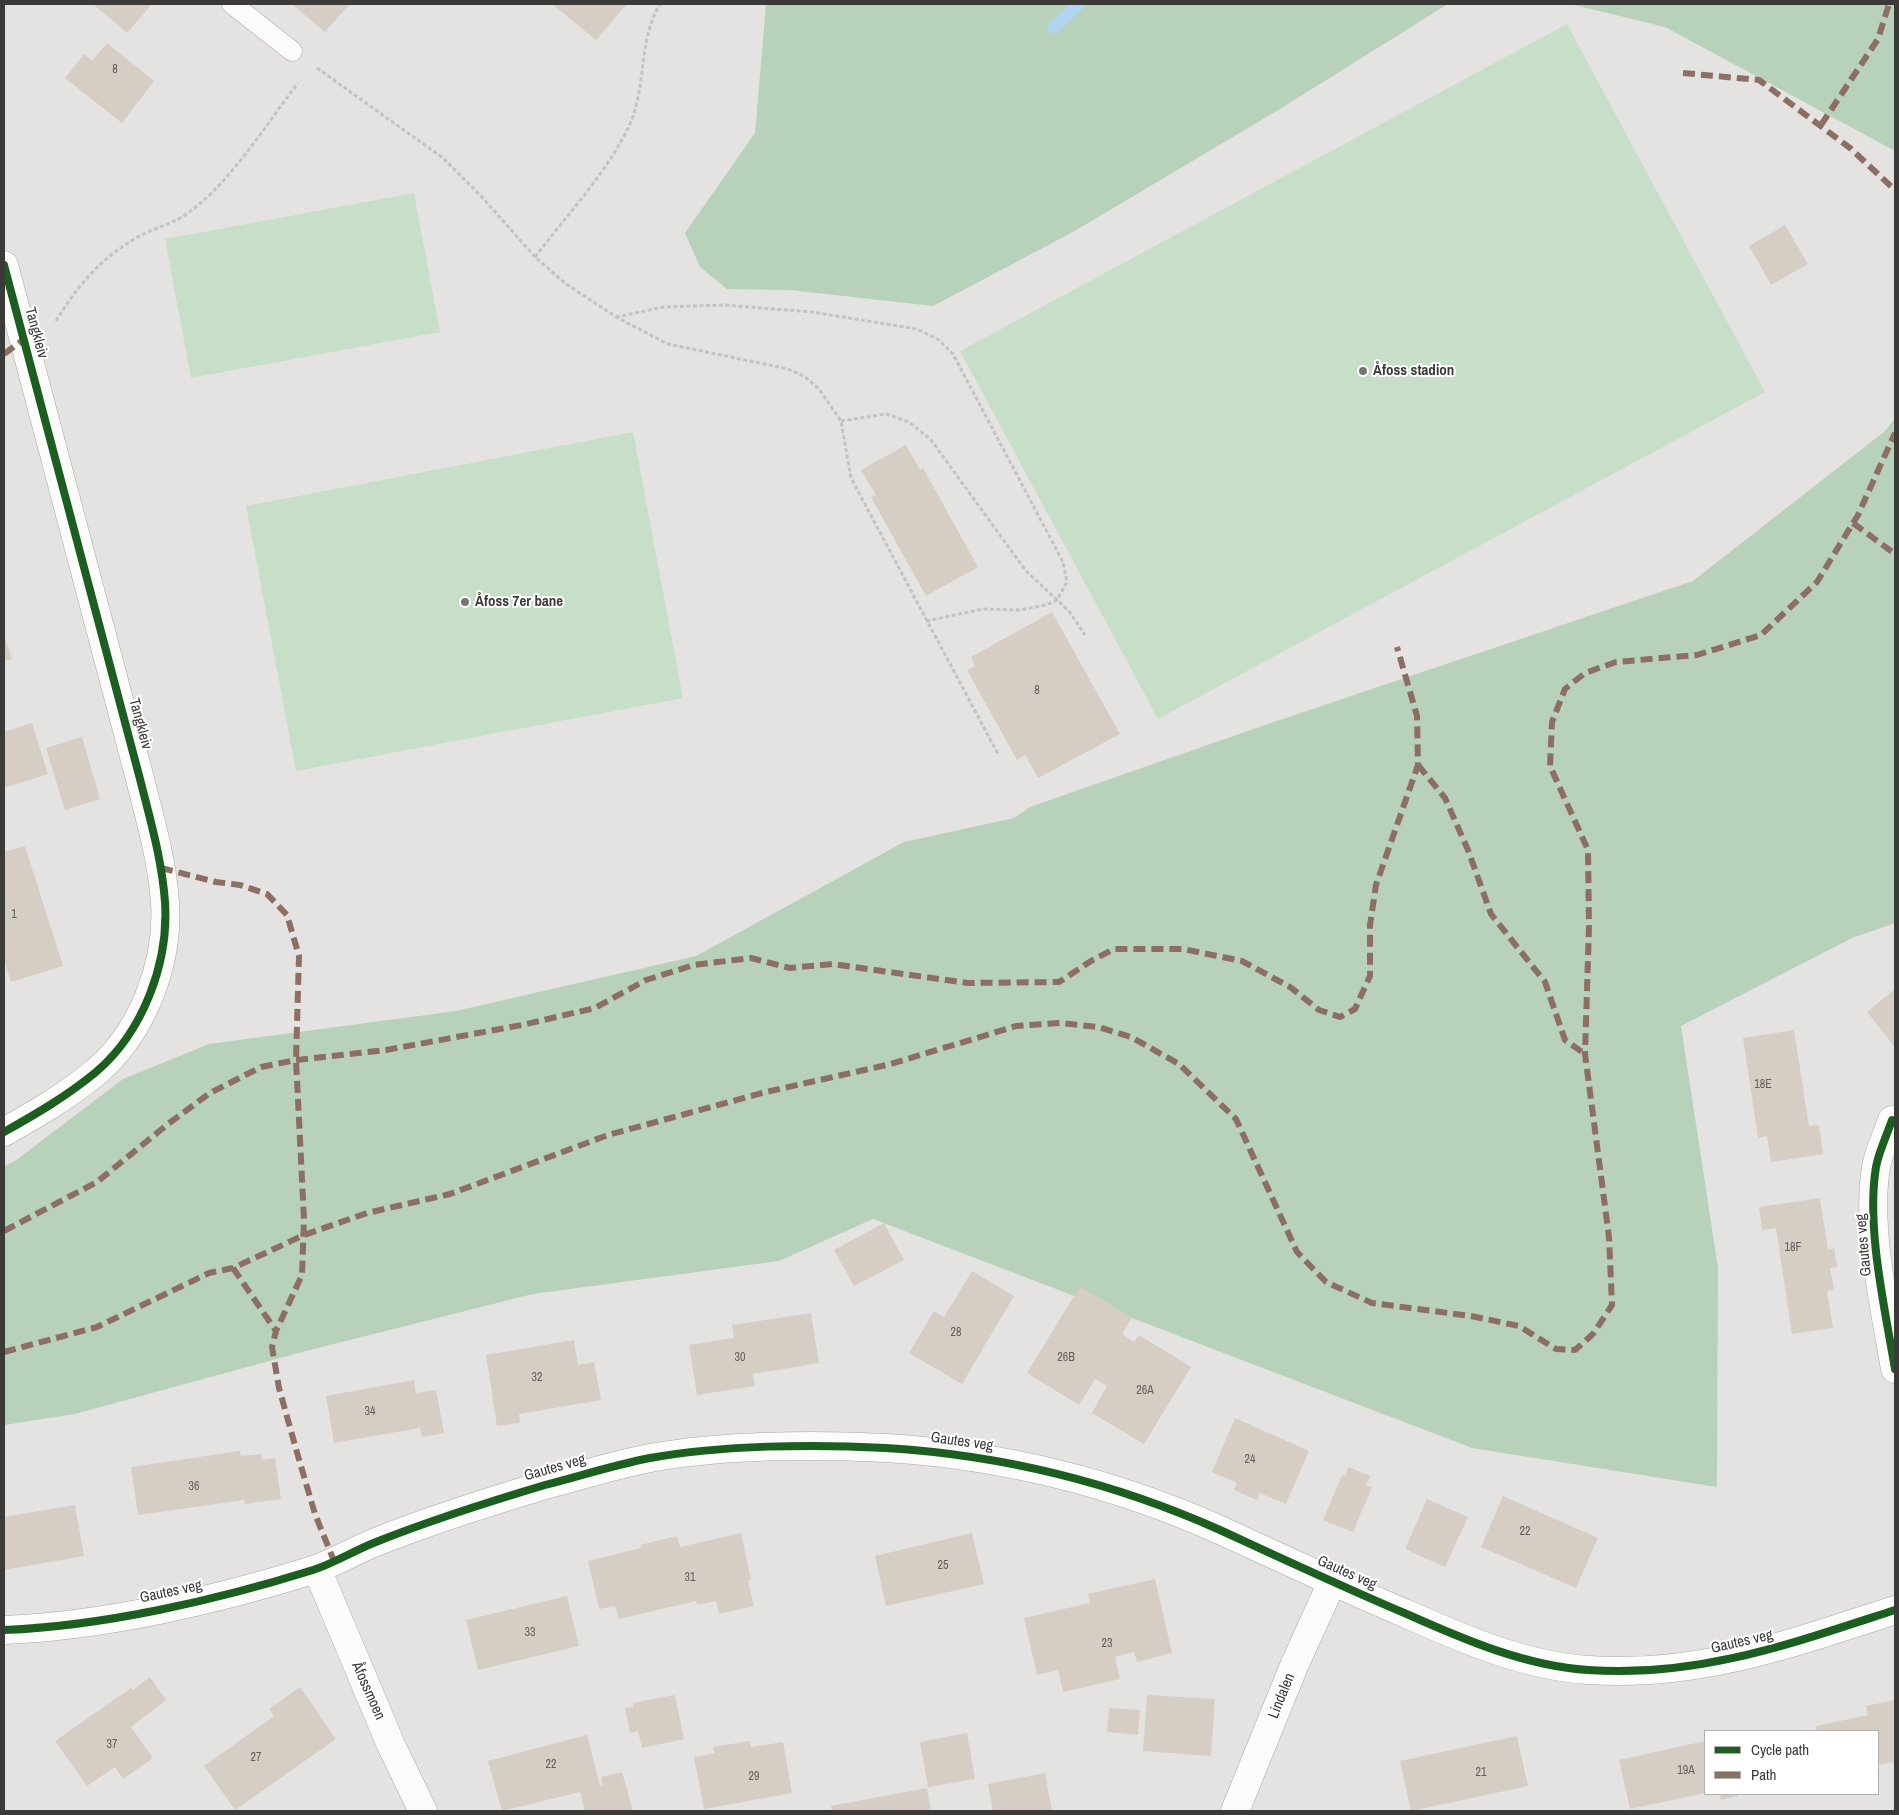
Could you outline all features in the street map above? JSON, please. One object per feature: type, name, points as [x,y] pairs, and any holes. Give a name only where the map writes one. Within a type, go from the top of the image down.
[{"type":"street","name":"Tangkleiv","points":[[4,265],[151,822],[165,902],[163,937],[156,977],[142,1014],[123,1043],[97,1071],[59,1101],[4,1132]]},
{"type":"street","name":"Gautes veg","points":[[1892,1120],[1876,1167],[1874,1212],[1879,1267],[1895,1369]]},
{"type":"street","name":"Gautes veg","points":[[4,1630],[124,1616],[207,1599],[318,1569],[376,1542],[461,1511],[647,1458],[698,1451],[787,1448],[881,1448],[941,1452],[1040,1470],[1129,1494],[1214,1527],[1332,1582],[1489,1648],[1537,1661],[1586,1670],[1660,1669],[1718,1663],[1789,1644],[1895,1610]]},
{"type":"street","name":"Åfossmoen","points":[[318,1569],[348,1646],[391,1745],[423,1811]]},
{"type":"street","name":"Lindalen","points":[[1235,1811],[1294,1666],[1332,1582]]},
{"type":"lane","points":[[232,4],[292,50]]},
{"type":"path","points":[[535,257],[613,155],[632,118],[645,41],[660,4]]},
{"type":"path","points":[[292,50],[443,158],[482,197],[535,257],[565,282],[616,317],[668,344],[788,369],[804,376],[819,389],[841,421],[851,478],[998,754]]},
{"type":"path","points":[[30,365],[71,297],[100,263],[137,237],[184,216],[219,187],[312,64]]},
{"type":"path","points":[[616,317],[664,307],[724,305],[812,312],[907,327],[917,329],[939,340],[953,354],[1063,562],[1067,582],[1057,600],[1046,605],[1020,610],[983,608],[927,621]]},
{"type":"path","points":[[841,421],[886,414],[909,422],[931,440],[1026,571],[1069,612],[1084,635]]},
{"type":"green space","points":[[766,4],[1448,4],[1280,109],[1073,232],[933,306],[790,290],[727,289],[700,267],[685,233],[755,133]]},
{"type":"green space","points":[[1570,4],[1895,4],[1895,151],[1665,27]]},
{"type":"green space","name":"Åfoss stadion","points":[[1567,24],[1765,392],[1158,719],[960,351]]},
{"type":"green space","points":[[414,193],[440,332],[191,378],[165,239]]},
{"type":"green space","points":[[1895,418],[1895,923],[1852,938],[1681,1026],[1718,1268],[1717,1487],[1472,1448],[873,1219],[779,1261],[533,1294],[306,1351],[75,1414],[4,1425],[4,1166],[15,1161],[123,1079],[209,1044],[456,1011],[696,956],[904,842],[1014,818],[1030,807],[1259,727],[1693,581],[1885,431]]},
{"type":"green space","name":"Åfoss 7er bane","points":[[633,432],[683,698],[296,771],[246,506]]},
{"type":"building","points":[[93,4],[150,4],[151,5],[127,33]]},
{"type":"building","points":[[292,4],[350,4],[325,32]]},
{"type":"building","points":[[552,4],[627,4],[596,40]]},
{"type":"building","points":[[107,43],[154,81],[122,123],[65,78],[84,54],[92,61]]},
{"type":"building","points":[[1785,225],[1808,264],[1771,285],[1749,246]]},
{"type":"building","points":[[906,445],[920,470],[923,468],[978,567],[926,596],[871,497],[876,495],[861,470]]},
{"type":"building","points":[[1052,612],[1120,734],[1038,778],[1025,755],[1017,760],[967,670],[975,666],[971,657]]},
{"type":"building","points":[[4,635],[12,659],[4,661]]},
{"type":"building","points":[[32,723],[48,774],[4,788],[4,732]]},
{"type":"building","points":[[82,737],[100,799],[65,810],[46,748]]},
{"type":"building","points":[[25,846],[63,966],[11,982],[4,959],[4,852]]},
{"type":"building","points":[[1895,989],[1895,1047],[1867,1012]]},
{"type":"building","points":[[1794,1030],[1809,1126],[1819,1125],[1823,1154],[1771,1162],[1767,1136],[1758,1138],[1743,1038]]},
{"type":"building","points":[[1820,1198],[1828,1250],[1834,1248],[1837,1267],[1830,1268],[1834,1289],[1827,1291],[1833,1328],[1792,1334],[1776,1228],[1762,1230],[1759,1207]]},
{"type":"building","points":[[884,1223],[904,1260],[854,1286],[834,1250]]},
{"type":"building","points":[[972,1271],[1014,1296],[962,1384],[909,1353],[934,1311],[944,1317]]},
{"type":"building","points":[[1080,1286],[1132,1318],[1122,1334],[1134,1342],[1139,1335],[1191,1367],[1144,1444],[1092,1413],[1107,1386],[1095,1379],[1079,1405],[1027,1373]]},
{"type":"building","points":[[811,1313],[819,1363],[753,1374],[755,1386],[697,1395],[689,1345],[734,1338],[732,1325]]},
{"type":"building","points":[[574,1340],[578,1365],[594,1362],[601,1400],[519,1414],[520,1423],[497,1426],[486,1355]]},
{"type":"building","points":[[414,1380],[416,1393],[436,1390],[444,1433],[422,1437],[420,1428],[334,1443],[326,1396]]},
{"type":"building","points":[[1235,1418],[1309,1451],[1286,1504],[1260,1493],[1257,1500],[1234,1490],[1237,1483],[1212,1472]]},
{"type":"building","points":[[240,1451],[241,1456],[261,1454],[262,1460],[275,1458],[281,1499],[245,1504],[244,1500],[138,1515],[131,1467]]},
{"type":"building","points":[[1349,1467],[1370,1476],[1366,1485],[1372,1487],[1353,1532],[1323,1520],[1342,1475],[1345,1476]]},
{"type":"building","points":[[1503,1496],[1598,1538],[1576,1588],[1481,1547]]},
{"type":"building","points":[[1427,1499],[1468,1517],[1445,1567],[1405,1549]]},
{"type":"building","points":[[75,1505],[84,1556],[4,1570],[4,1517]]},
{"type":"building","points":[[741,1533],[751,1580],[748,1581],[754,1606],[719,1614],[716,1601],[697,1605],[696,1601],[619,1619],[615,1606],[599,1609],[588,1561],[641,1548],[640,1545],[677,1536],[680,1547]]},
{"type":"building","points":[[972,1533],[984,1584],[886,1606],[875,1556]]},
{"type":"building","points":[[1155,1579],[1172,1653],[1137,1662],[1134,1652],[1115,1657],[1120,1679],[1063,1692],[1058,1670],[1037,1675],[1024,1618],[1090,1603],[1088,1594]]},
{"type":"building","points":[[567,1596],[579,1646],[478,1670],[466,1620]]},
{"type":"building","points":[[150,1677],[166,1700],[131,1727],[153,1758],[123,1779],[115,1767],[87,1786],[55,1741]]},
{"type":"building","points":[[300,1687],[336,1739],[235,1810],[204,1766],[274,1716],[269,1709]]},
{"type":"building","points":[[675,1695],[684,1739],[642,1748],[638,1731],[630,1733],[625,1708],[634,1707],[633,1703]]},
{"type":"building","points":[[1147,1695],[1215,1699],[1211,1756],[1143,1751]]},
{"type":"building","points":[[1895,1700],[1895,1769],[1893,1762],[1879,1765],[1879,1730],[1817,1730],[1816,1726],[1868,1715],[1866,1706]]},
{"type":"building","points":[[1109,1708],[1140,1710],[1138,1735],[1107,1732]]},
{"type":"building","points":[[967,1733],[975,1779],[928,1787],[920,1742]]},
{"type":"building","points":[[587,1735],[600,1786],[603,1786],[601,1777],[622,1772],[633,1811],[585,1811],[580,1792],[502,1811],[488,1761]]},
{"type":"building","points":[[1517,1736],[1528,1786],[1411,1811],[1400,1761]]},
{"type":"building","points":[[750,1741],[751,1747],[783,1742],[792,1793],[704,1809],[694,1757],[715,1753],[713,1747]]},
{"type":"building","points":[[1704,1741],[1704,1793],[1630,1809],[1619,1760]]},
{"type":"building","points":[[1045,1773],[1052,1811],[993,1811],[988,1784]]},
{"type":"building","points":[[927,1788],[931,1811],[832,1811],[831,1806]]},
{"type":"building","points":[[1719,1795],[1738,1795],[1738,1796],[1721,1800]]},
{"type":"waterway","points":[[1053,28],[1079,4]]},
{"type":"marked path","points":[[1821,125],[1878,39],[1889,4]]},
{"type":"marked path","points":[[1683,73],[1759,80],[1850,148],[1895,190]]},
{"type":"marked path","points":[[4,354],[23,340]]},
{"type":"marked path","points":[[4,1352],[97,1327],[209,1273],[233,1268],[304,1235],[367,1213],[450,1194],[608,1135],[766,1092],[891,1064],[1016,1026],[1060,1023],[1098,1027],[1131,1037],[1179,1064],[1236,1119],[1297,1252],[1326,1282],[1372,1303],[1471,1316],[1519,1326],[1556,1349],[1575,1350],[1593,1334],[1612,1305],[1609,1237],[1585,1054],[1589,926],[1588,850],[1550,766],[1552,722],[1565,689],[1585,673],[1616,662],[1697,655],[1761,635],[1817,582],[1858,515],[1895,433]]},
{"type":"marked path","points":[[1853,523],[1895,554]]},
{"type":"marked path","points":[[4,1231],[97,1182],[168,1124],[210,1093],[261,1067],[296,1060],[386,1050],[522,1025],[595,1008],[646,980],[694,965],[751,958],[790,968],[832,964],[968,983],[1059,982],[1091,961],[1114,949],[1183,949],[1242,961],[1290,987],[1319,1010],[1340,1017],[1355,1009],[1370,976],[1370,925],[1376,885],[1418,765],[1417,716],[1397,647]]},
{"type":"marked path","points":[[1418,765],[1445,798],[1468,850],[1491,914],[1545,982],[1565,1040],[1585,1054]]},
{"type":"marked path","points":[[161,868],[216,882],[240,885],[267,894],[287,915],[299,956],[296,1060],[304,1219],[302,1275],[276,1331],[272,1347],[279,1388],[298,1456],[315,1514],[334,1561]]},
{"type":"marked path","points":[[233,1268],[276,1331]]},
{"type":"cycle path","points":[[4,265],[152,824],[165,902],[163,949],[157,972],[150,995],[140,1017],[127,1037],[113,1056],[85,1081],[4,1132]]},
{"type":"cycle path","points":[[1892,1120],[1876,1167],[1873,1215],[1878,1268],[1895,1369]]},
{"type":"cycle path","points":[[4,1630],[42,1628],[160,1610],[276,1581],[321,1567],[376,1542],[418,1526],[545,1485],[610,1467],[650,1458],[707,1450],[798,1446],[886,1448],[972,1457],[1057,1474],[1098,1485],[1180,1513],[1474,1642],[1519,1657],[1565,1668],[1629,1671],[1668,1669],[1707,1663],[1782,1646],[1895,1610]]},
{"type":"place","name":"Åfoss stadion","points":[[1363,371]]},
{"type":"place","name":"Åfoss 7er bane","points":[[465,602]]}]
